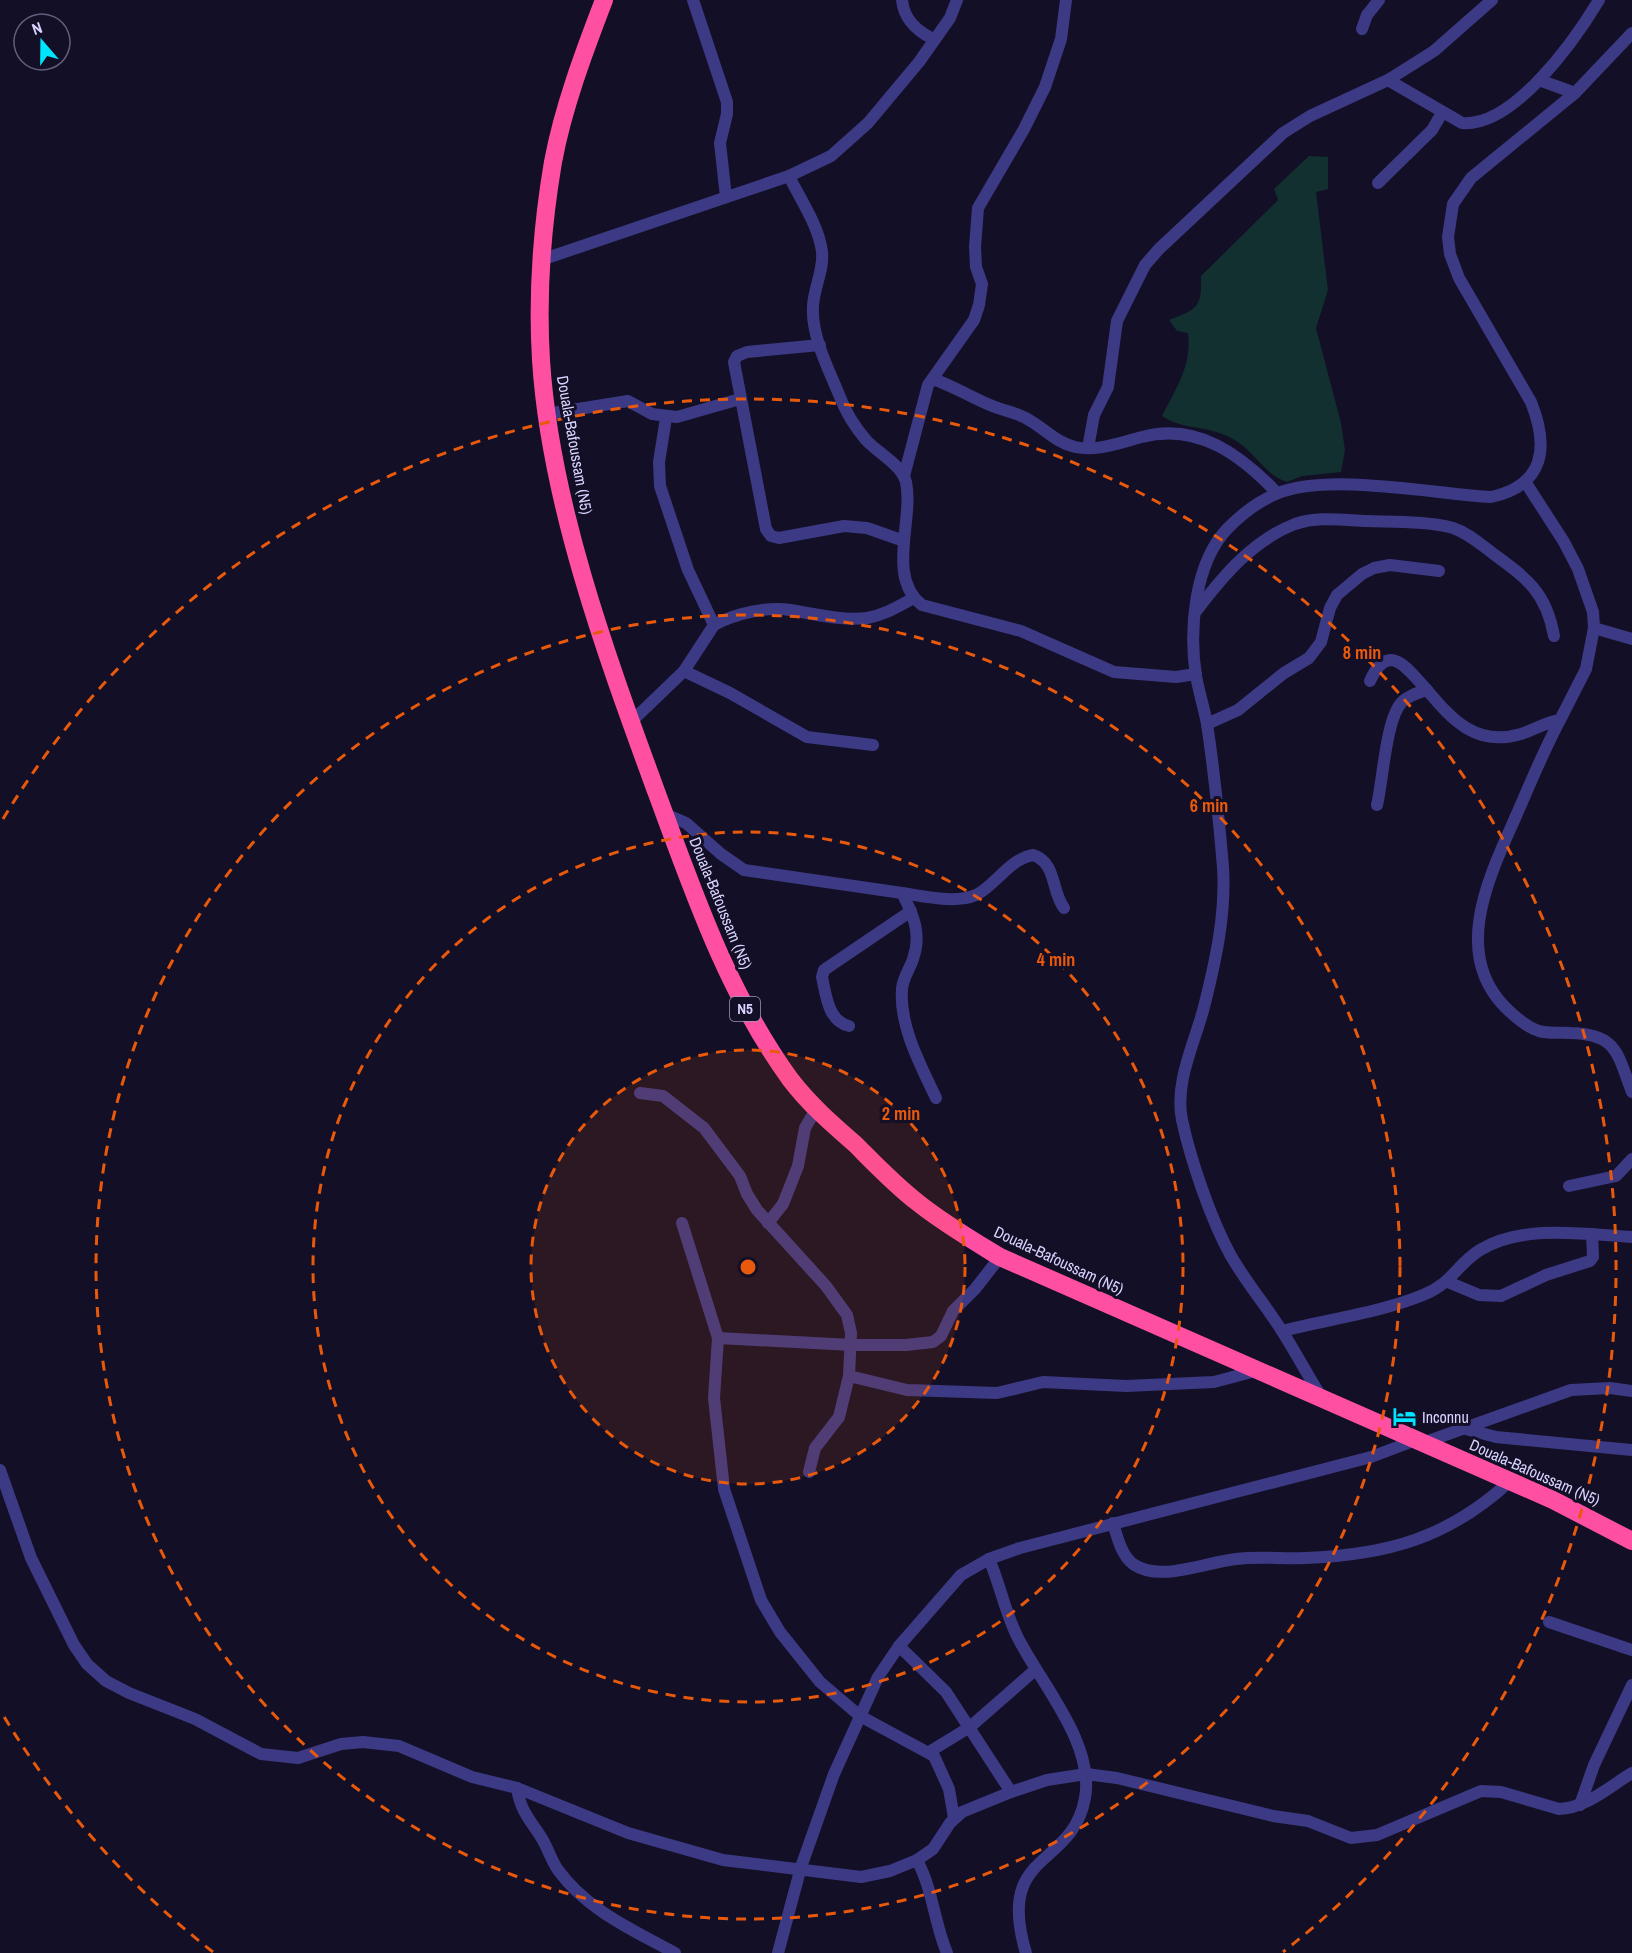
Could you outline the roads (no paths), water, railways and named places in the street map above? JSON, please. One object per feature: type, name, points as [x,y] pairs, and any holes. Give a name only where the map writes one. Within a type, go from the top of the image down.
[{"type":"highway","name":"Douala-Bafoussam (N5)","points":[[604,0],[554,158],[541,260],[541,362],[547,414],[574,539],[598,625],[689,882],[737,996],[789,1077],[816,1109],[917,1202],[1000,1257],[1629,1536]]},
{"type":"street","points":[[693,0],[727,102],[727,114],[720,133],[726,197]]},
{"type":"street","points":[[902,0],[908,19],[915,28],[933,39]]},
{"type":"street","points":[[541,260],[789,176],[818,164],[846,145],[890,96],[950,18],[957,0]]},
{"type":"street","points":[[1066,0],[1061,39],[1045,87],[1024,129],[978,208],[975,248],[976,267],[982,284],[974,320],[933,379],[923,398],[904,476],[907,492],[904,541],[905,576],[914,598],[922,605],[1021,631],[1114,672],[1176,676],[1196,674]]},
{"type":"street","points":[[1362,29],[1367,15],[1378,0]]},
{"type":"street","points":[[1088,448],[1094,415],[1108,387],[1117,321],[1145,266],[1184,224],[1283,134],[1310,116],[1388,80],[1434,51],[1492,0]]},
{"type":"street","points":[[1388,80],[1442,114],[1462,123],[1474,124],[1489,120],[1511,108],[1539,80],[1599,0]]},
{"type":"street","points":[[1322,1399],[1282,1331],[1232,1257],[1220,1232],[1191,1153],[1181,1117],[1184,1072],[1205,1005],[1220,937],[1224,901],[1223,868],[1207,724],[1196,674],[1194,614],[1203,568],[1213,547],[1242,516],[1277,494],[1306,486],[1338,484],[1491,497],[1515,491],[1526,483],[1540,456],[1542,440],[1538,421],[1531,402],[1459,278],[1450,254],[1449,223],[1453,204],[1471,178],[1575,93],[1632,33]]},
{"type":"street","points":[[1539,80],[1575,93]]},
{"type":"street","points":[[1378,183],[1432,130],[1442,114]]},
{"type":"street","points":[[789,176],[822,253],[813,315],[820,345],[841,400],[854,425],[878,453],[904,476]]},
{"type":"street","points":[[820,345],[747,352],[737,356],[734,370],[766,529],[771,536],[779,538],[844,526],[867,528],[904,541]]},
{"type":"street","points":[[933,379],[952,385],[994,407],[1028,419],[1066,444],[1088,448],[1154,434],[1197,437],[1235,453],[1277,494]]},
{"type":"street","points":[[547,414],[628,401],[666,418],[740,399]]},
{"type":"street","points":[[666,418],[659,462],[660,486],[688,570],[714,625]]},
{"type":"street","points":[[1526,483],[1564,542],[1578,569],[1593,612],[1594,628],[1586,669],[1540,758],[1490,874],[1482,902],[1479,958],[1492,993],[1525,1024],[1539,1031],[1587,1034],[1600,1038],[1615,1047],[1632,1092]]},
{"type":"street","points":[[1194,614],[1223,576],[1258,546],[1293,525],[1332,519],[1426,524],[1454,529],[1466,534],[1523,575],[1542,598],[1554,636]]},
{"type":"street","points":[[1207,724],[1238,710],[1284,673],[1309,658],[1321,642],[1337,595],[1362,574],[1374,568],[1390,565],[1439,571]]},
{"type":"street","points":[[631,722],[684,671],[714,625],[735,616],[787,610],[826,617],[867,618],[884,614],[914,598]]},
{"type":"street","points":[[1594,628],[1632,639]]},
{"type":"street","points":[[1370,681],[1378,666],[1392,661],[1400,662],[1414,672],[1427,690],[1458,723],[1488,738],[1503,738],[1533,730],[1547,722],[1560,720]]},
{"type":"street","points":[[684,671],[730,693],[807,737],[873,745]]},
{"type":"street","points":[[1377,805],[1389,730],[1394,715],[1401,703],[1412,694],[1427,690]]},
{"type":"street","points":[[665,814],[686,823],[721,854],[744,870],[902,893],[949,898],[976,895],[1017,862],[1033,855],[1050,869],[1055,894],[1064,908]]},
{"type":"street","points":[[902,893],[916,925],[917,947],[902,990],[904,1011],[911,1041],[936,1098]]},
{"type":"street","points":[[849,1026],[838,1022],[833,1015],[822,977],[824,970],[911,911]]},
{"type":"street","points":[[640,1093],[663,1096],[704,1128],[740,1176],[747,1194],[768,1223],[842,1306],[850,1324],[852,1345],[849,1376],[839,1417],[815,1448],[810,1472]]},
{"type":"street","points":[[768,1223],[783,1204],[798,1166],[805,1128],[816,1109]]},
{"type":"street","points":[[1569,1186],[1616,1176],[1632,1159]]},
{"type":"street","points":[[682,1223],[718,1338],[714,1398],[724,1489],[761,1600],[801,1662],[820,1682],[860,1716],[905,1742],[929,1752],[937,1760],[947,1781],[954,1818]]},
{"type":"street","points":[[1282,1331],[1394,1304],[1424,1294],[1448,1282],[1473,1255],[1500,1239],[1533,1235],[1592,1234],[1632,1237]]},
{"type":"street","points":[[1448,1282],[1479,1295],[1508,1294],[1546,1275],[1590,1261],[1593,1257],[1592,1234]]},
{"type":"street","points":[[718,1338],[852,1345],[906,1345],[933,1342],[941,1336],[953,1311],[975,1289],[1000,1257]]},
{"type":"street","points":[[849,1376],[907,1390],[997,1393],[1043,1382],[1126,1386],[1214,1382],[1259,1370]]},
{"type":"street","points":[[778,1953],[801,1867],[834,1774],[878,1677],[899,1646],[961,1575],[989,1559],[1113,1523],[1371,1457],[1571,1390],[1610,1388],[1632,1391]]},
{"type":"street","points":[[1461,1428],[1506,1438],[1632,1450]]},
{"type":"street","points":[[0,1470],[28,1550],[57,1611],[87,1664],[106,1680],[129,1693],[195,1719],[268,1756],[298,1758],[341,1744],[382,1743],[399,1746],[471,1777],[517,1788],[614,1828],[723,1860],[801,1867],[861,1876],[890,1871],[917,1860],[933,1849],[954,1818],[1011,1792],[1047,1780],[1086,1774],[1127,1780],[1273,1816],[1308,1821],[1343,1836],[1362,1839],[1377,1835],[1481,1791],[1501,1792],[1559,1809],[1580,1805],[1632,1773]]},
{"type":"street","points":[[1113,1523],[1125,1554],[1133,1564],[1150,1570],[1164,1572],[1240,1558],[1343,1557],[1378,1552],[1428,1536],[1479,1508],[1509,1482]]},
{"type":"street","points":[[989,1559],[1016,1634],[1080,1748],[1086,1774],[1085,1798],[1073,1826],[1030,1870],[1020,1889],[1017,1908],[1026,1953]]},
{"type":"street","points":[[1549,1622],[1632,1650]]},
{"type":"street","points":[[899,1646],[946,1692],[1011,1792]]},
{"type":"street","points":[[929,1752],[970,1727],[1035,1670]]},
{"type":"street","points":[[1580,1805],[1594,1765],[1632,1685]]},
{"type":"street","points":[[517,1788],[519,1803],[527,1819],[542,1838],[556,1868],[576,1891],[600,1911],[675,1953]]},
{"type":"street","points":[[917,1860],[928,1884],[938,1929],[947,1953]]},
{"type":"place","name":"Inconnu","points":[[1404,1417]]}]
